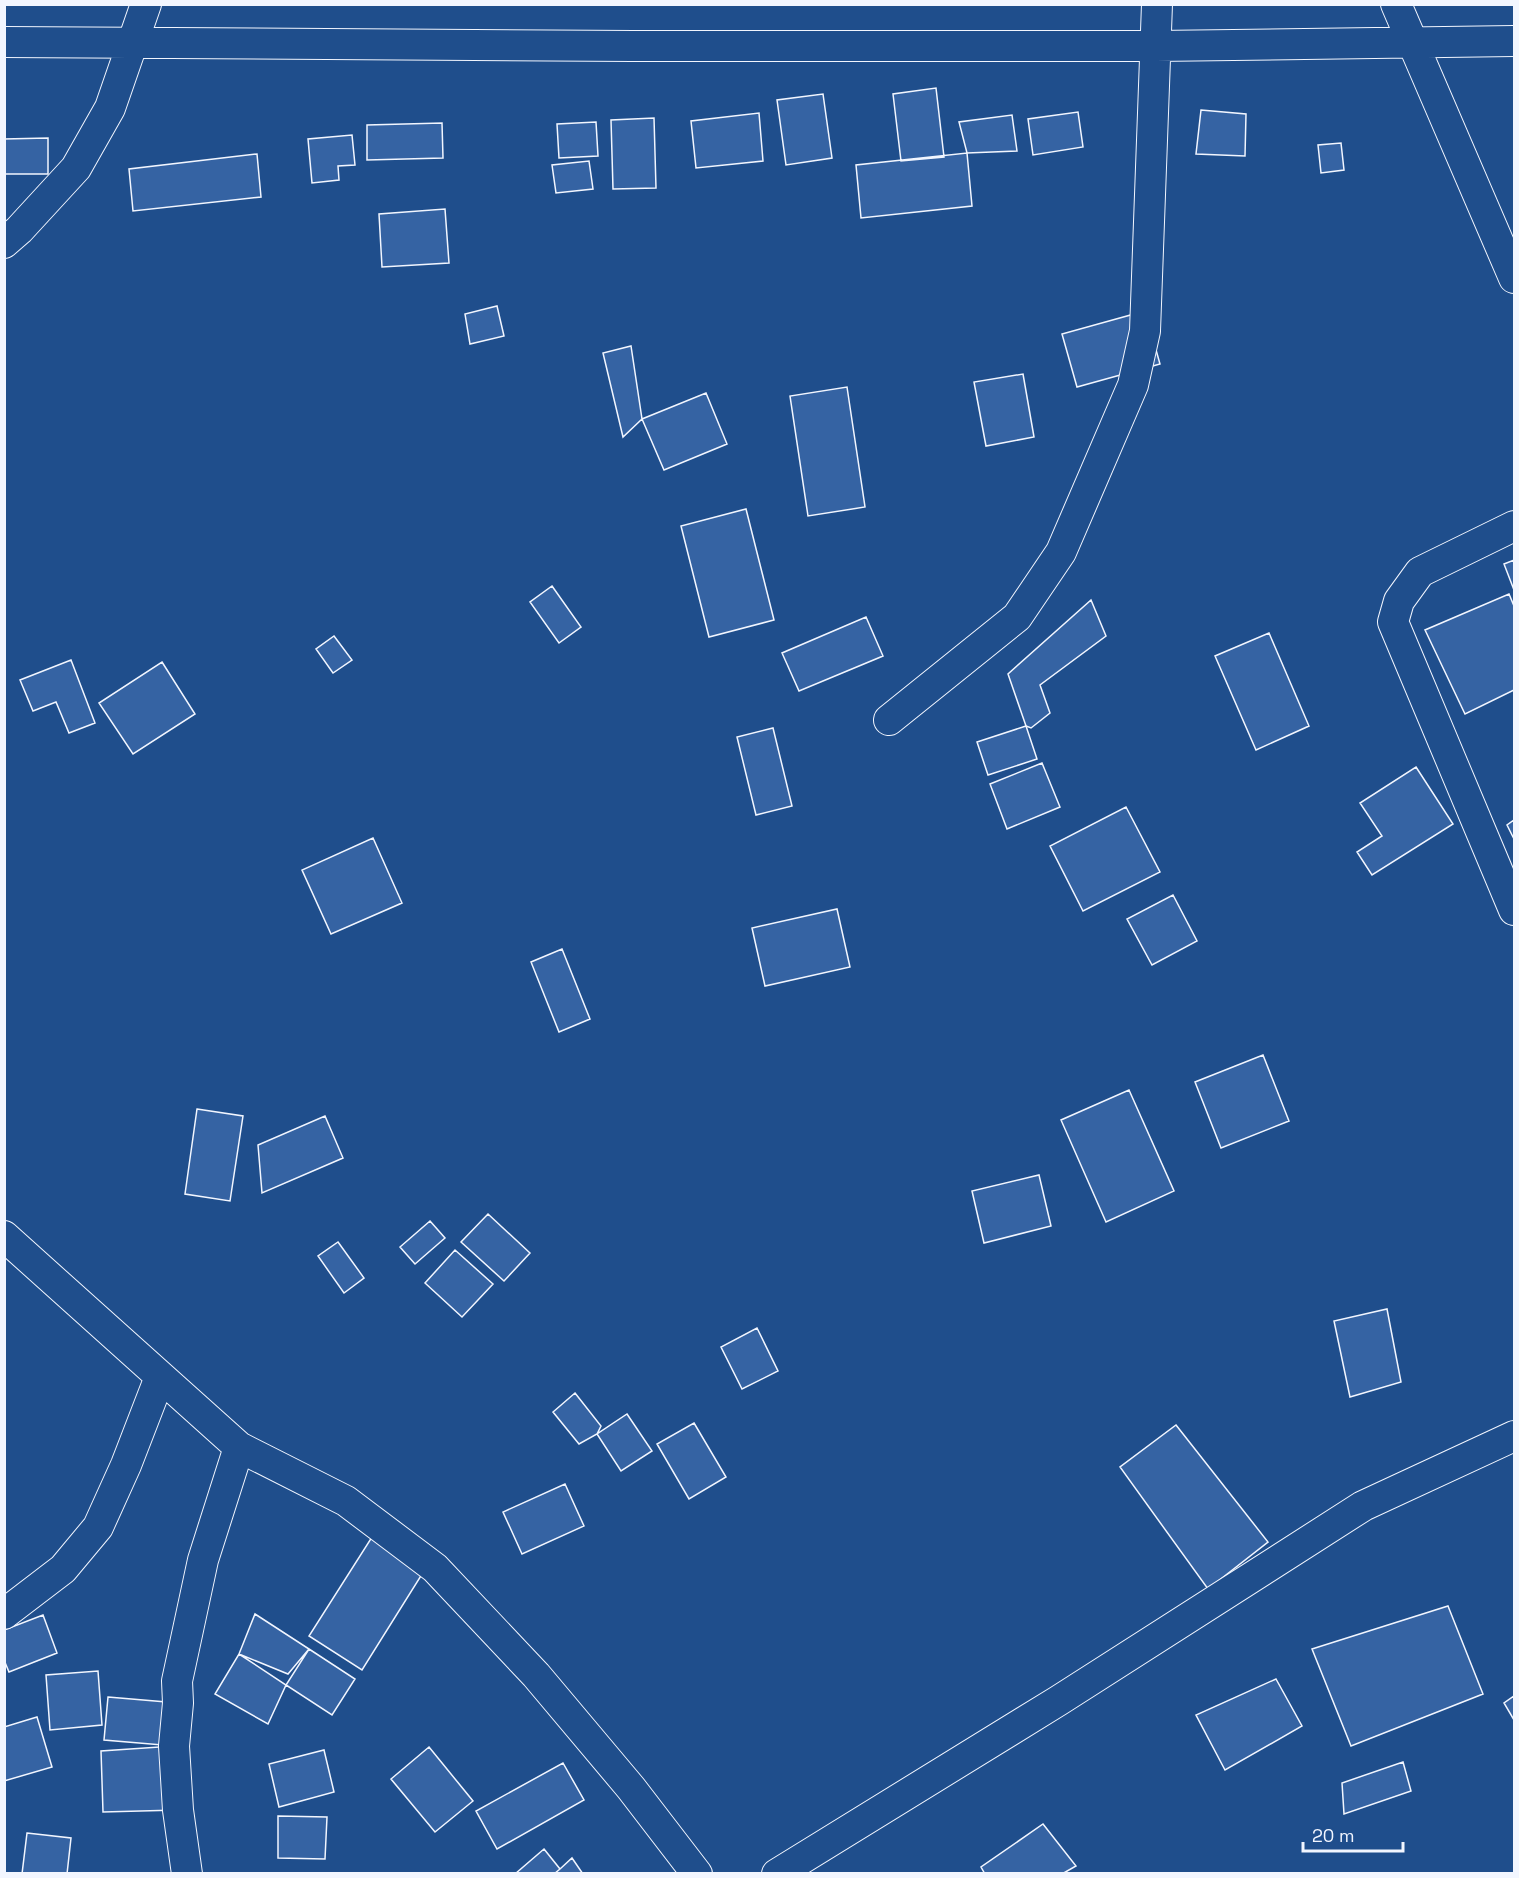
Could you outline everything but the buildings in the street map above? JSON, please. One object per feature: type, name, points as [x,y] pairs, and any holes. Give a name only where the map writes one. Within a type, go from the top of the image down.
[{"type":"street","points":[[4,243],[19,230],[76,168],[110,108],[146,4]]},
{"type":"street","points":[[890,720],[1017,617],[1061,552],[1133,385],[1145,331],[1157,4]]},
{"type":"street","points":[[1396,4],[1515,278]]},
{"type":"street","points":[[4,42],[633,46],[1156,46],[1515,41]]},
{"type":"street","points":[[1515,526],[1419,572],[1399,601],[1393,622],[1515,910]]},
{"type":"street","points":[[4,1236],[239,1447],[346,1501],[435,1568],[536,1675],[631,1788],[697,1874]]},
{"type":"street","points":[[4,1614],[63,1569],[98,1527],[126,1465],[160,1377]]},
{"type":"street","points":[[777,1874],[1048,1707],[1363,1506],[1515,1436]]},
{"type":"street","points":[[187,1874],[178,1810],[174,1746],[178,1703],[177,1681],[204,1560],[239,1447]]}]
